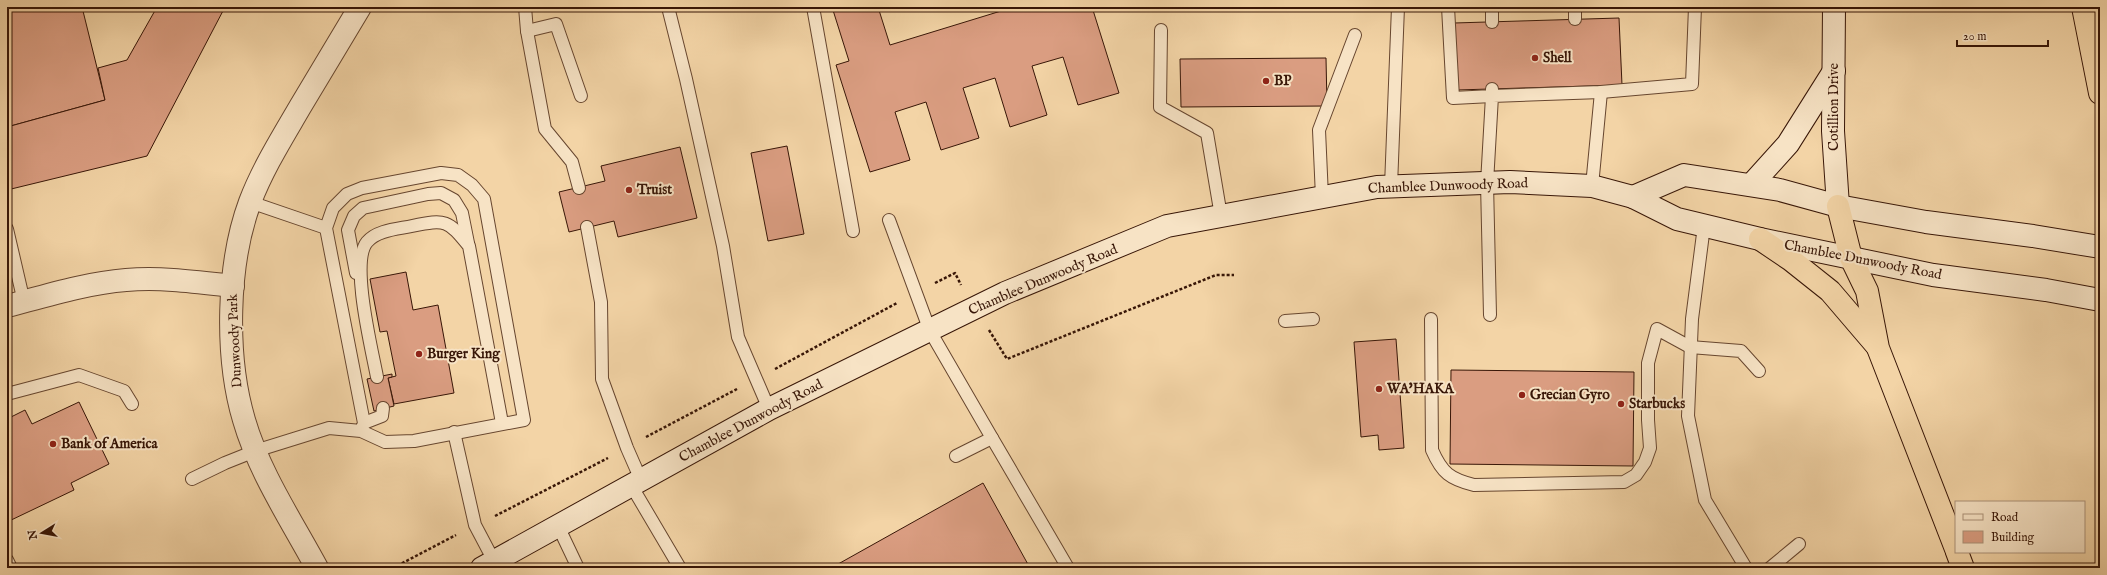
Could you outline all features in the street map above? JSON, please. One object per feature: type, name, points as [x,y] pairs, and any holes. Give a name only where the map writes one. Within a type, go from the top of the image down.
[{"type":"highway","points":[[2083,7],[2100,93]]},
{"type":"highway","points":[[1838,206],[1851,258],[1867,291],[1878,348],[1955,546]]},
{"type":"highway","points":[[1760,239],[1791,260],[1830,291],[1878,348]]},
{"type":"highway","points":[[1957,553],[1963,568]]},
{"type":"street","name":"Dunwoody Park","points":[[317,568],[272,487],[255,451],[244,420],[237,389],[232,327],[233,286],[239,244],[250,202],[269,158],[360,7]]},
{"type":"street","name":"Cotillion Drive","points":[[1834,7],[1833,131],[1838,206]]},
{"type":"street","points":[[1751,185],[1788,144],[1834,71]]},
{"type":"street","points":[[1634,197],[1684,175],[1780,190],[1838,206],[1926,222],[2034,236],[2100,248]]},
{"type":"street","name":"Chamblee Dunwoody Road","points":[[488,565],[769,409],[1005,293],[1167,226],[1377,187],[1487,183],[1569,184],[1592,186],[1634,197],[1677,219],[1760,239],[1932,275],[2046,290],[2100,300]]},
{"type":"street","points":[[15,304],[124,280],[161,279],[233,286]]},
{"type":"lane","points":[[525,7],[527,31],[545,129],[572,162],[579,188]]},
{"type":"lane","points":[[668,7],[686,79],[721,238],[738,337],[769,409]]},
{"type":"lane","points":[[813,7],[853,231]]},
{"type":"lane","points":[[1391,186],[1398,7]]},
{"type":"lane","points":[[1448,7],[1453,98],[1492,93],[1576,90],[1601,92],[1692,84],[1694,7]]},
{"type":"lane","points":[[1492,7],[1492,22]]},
{"type":"lane","points":[[527,31],[556,24],[581,96]]},
{"type":"lane","points":[[1161,30],[1160,107],[1207,133],[1221,216]]},
{"type":"lane","points":[[1322,197],[1319,130],[1355,35]]},
{"type":"lane","points":[[1592,186],[1601,92]]},
{"type":"lane","points":[[1490,315],[1487,183],[1492,93]]},
{"type":"lane","points":[[442,173],[458,175],[472,185],[484,199],[524,420],[502,424],[454,432],[414,441],[385,442],[362,427],[326,228],[333,208],[347,194],[362,188],[442,173]]},
{"type":"lane","points":[[377,377],[363,301],[352,259],[348,230],[354,216],[363,208],[428,194],[441,193],[454,200],[462,213],[502,424]]},
{"type":"lane","points":[[250,202],[326,228]]},
{"type":"lane","points":[[889,220],[930,331],[1068,568]]},
{"type":"lane","points":[[363,301],[359,263],[366,242],[382,232],[435,221],[453,226],[469,246]]},
{"type":"lane","points":[[1704,226],[1692,319],[1688,416],[1705,500],[1746,568]]},
{"type":"lane","points":[[587,227],[601,302],[602,379],[626,448],[636,483],[680,568]]},
{"type":"lane","points":[[7,229],[15,304]]},
{"type":"lane","points":[[1285,321],[1313,319]]},
{"type":"lane","points":[[1431,319],[1432,450],[1438,464],[1455,480],[1474,485],[1624,482],[1636,474],[1645,462],[1650,448],[1648,420],[1648,363],[1656,328],[1690,347],[1741,351],[1759,371]]},
{"type":"lane","points":[[7,394],[79,375],[124,391],[132,404]]},
{"type":"lane","points":[[192,479],[255,451],[329,428],[362,427],[382,416],[383,408]]},
{"type":"lane","points":[[454,432],[476,525],[488,565]]},
{"type":"lane","points":[[956,456],[992,438]]},
{"type":"lane","points":[[558,526],[578,568]]},
{"type":"lane","points":[[1770,568],[1799,544]]},
{"type":"lane","points":[[7,560],[11,568]]},
{"type":"path","points":[[995,339],[1007,359],[1216,275],[1234,275]]},
{"type":"building","points":[[7,7],[82,7],[105,100],[7,127]]},
{"type":"building","points":[[157,7],[225,7],[147,156],[7,190],[7,127],[105,100],[98,68],[127,60]]},
{"type":"building","points":[[832,7],[878,7],[890,45],[1014,7],[1092,7],[1119,93],[1078,105],[1063,57],[1032,66],[1047,115],[1010,127],[995,78],[963,88],[979,138],[941,150],[926,102],[895,112],[910,160],[870,172],[836,65],[849,61]]},
{"type":"building","points":[[1619,18],[1622,85],[1457,90],[1454,23]]},
{"type":"building","points":[[1326,58],[1327,106],[1181,107],[1180,59]]},
{"type":"building","points":[[787,146],[804,234],[768,241],[751,153]]},
{"type":"building","name":"Truist","points":[[680,147],[697,218],[618,237],[614,221],[569,232],[559,192],[605,181],[601,166]]},
{"type":"building","name":"Burger King","points":[[406,272],[413,310],[438,305],[454,393],[394,404],[388,378],[396,376],[387,331],[380,332],[370,279]]},
{"type":"building","name":"WA'HAKA","points":[[1396,339],[1404,448],[1379,450],[1378,435],[1361,437],[1354,342]]},
{"type":"building","points":[[1451,370],[1634,372],[1633,466],[1450,464]]},
{"type":"building","points":[[392,374],[392,377],[388,378],[394,406],[374,411],[367,379]]},
{"type":"building","name":"Bank of America","points":[[79,402],[109,464],[71,483],[74,490],[7,522],[7,419],[25,410],[32,424]]},
{"type":"building","points":[[983,483],[1030,568],[831,568]]},
{"type":"place","name":"Shell","points":[[1535,58]]},
{"type":"place","name":"BP","points":[[1266,81]]},
{"type":"place","name":"Truist","points":[[629,190]]},
{"type":"place","name":"Burger King","points":[[419,354]]},
{"type":"place","name":"WA'HAKA","points":[[1379,389]]},
{"type":"place","name":"Grecian Gyro","points":[[1522,395]]},
{"type":"place","name":"Starbucks","points":[[1621,404]]},
{"type":"place","name":"Bank of America","points":[[53,444]]}]
